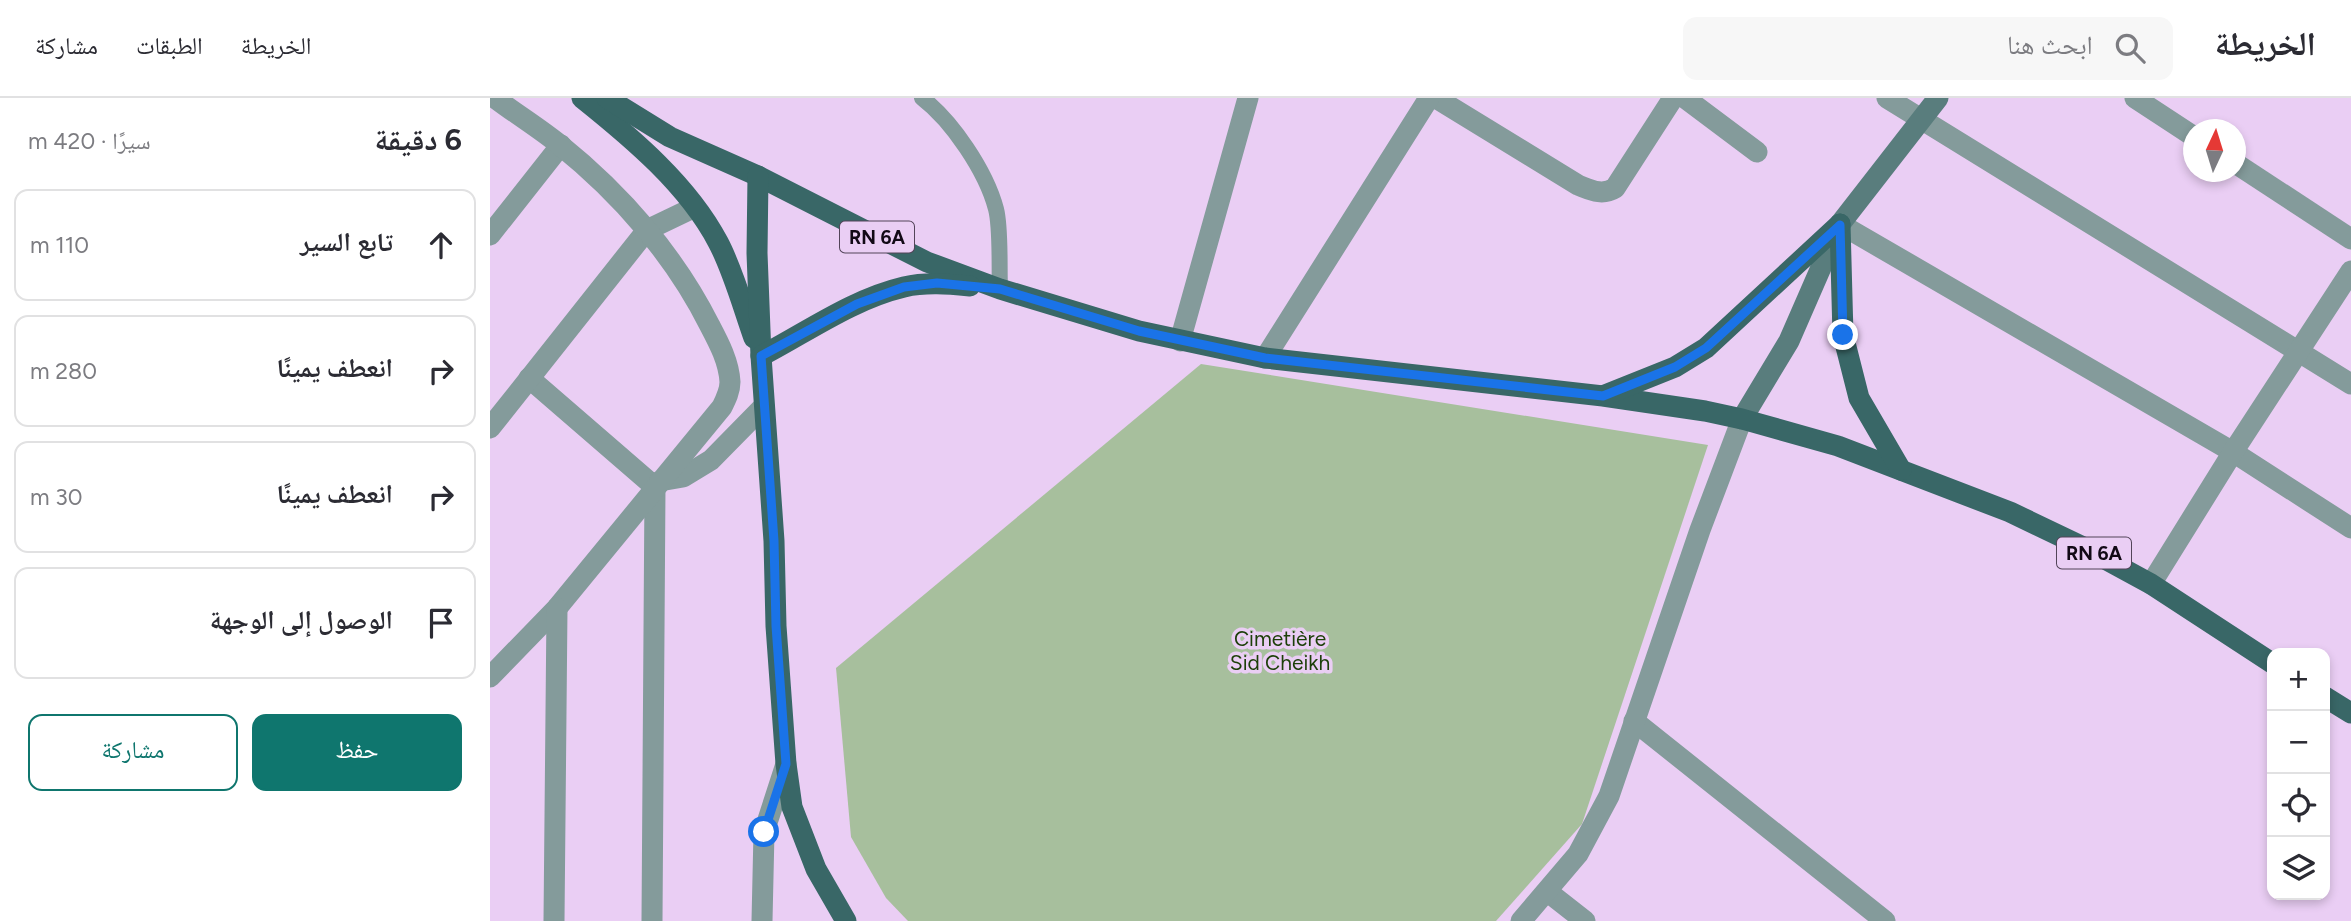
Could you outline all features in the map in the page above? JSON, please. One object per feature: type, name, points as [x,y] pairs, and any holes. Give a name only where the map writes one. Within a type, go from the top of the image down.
[{"type":"main road","points":[[582,98],[634,139],[695,207],[719,243],[761,356]]},
{"type":"main road","name":"RN 6A","points":[[607,98],[670,138],[758,176],[927,262],[1000,289],[1139,331],[1265,358],[1603,396],[1742,418],[1838,446],[2010,512],[2083,547],[2151,584],[2267,660]]},
{"type":"main road","points":[[1603,396],[1675,367],[1706,348],[1840,225],[1938,98]]},
{"type":"main road","points":[[758,176],[757,253],[761,356],[786,764],[792,807],[811,857],[846,921]]},
{"type":"main road","points":[[1742,418],[1789,341],[1840,225]]},
{"type":"main road","points":[[1840,225],[1843,335],[1859,398],[1901,470]]},
{"type":"main road","points":[[761,356],[857,304],[904,287],[937,283],[1000,289]]},
{"type":"main road","points":[[2330,700],[2351,713]]},
{"type":"street","points":[[490,677],[556,608],[722,407],[728,396],[730,383],[721,348],[694,294],[647,230],[561,145],[495,98]]},
{"type":"street","points":[[1180,341],[1248,98]]},
{"type":"street","points":[[1265,358],[1429,98]]},
{"type":"street","points":[[1436,98],[1578,185],[1596,192],[1609,192],[1615,188],[1673,98]]},
{"type":"street","points":[[1685,98],[1757,152]]},
{"type":"street","points":[[1887,98],[2351,384]]},
{"type":"street","points":[[2135,98],[2183,129]]},
{"type":"street","points":[[490,234],[561,145]]},
{"type":"street","points":[[2246,170],[2351,239]]},
{"type":"street","points":[[490,428],[647,230],[695,207]]},
{"type":"street","points":[[1840,225],[2233,452],[2351,528]]},
{"type":"street","points":[[2151,584],[2351,271]]},
{"type":"street","points":[[530,378],[658,484]]},
{"type":"street","points":[[658,484],[683,477],[710,460],[764,406]]},
{"type":"street","points":[[1521,921],[1578,854],[1609,796],[1700,530],[1742,418]]},
{"type":"street","points":[[652,921],[658,484]]},
{"type":"street","points":[[554,921],[556,608]]},
{"type":"street","points":[[1634,721],[1885,921]]},
{"type":"street","points":[[762,921],[764,832],[786,764]]},
{"type":"street","points":[[1548,892],[1585,921]]},
{"type":"lane","points":[[922,98],[936,109],[967,148],[996,209],[1000,289]]},
{"type":"green space","name":"Cimetière Sid Cheikh","points":[[1201,364],[1708,445],[1582,824],[1496,921],[908,921],[886,898],[851,837],[836,668]]},
{"type":"route","points":[[764,832],[786,764],[761,356],[857,304],[904,287],[937,283],[1000,289],[1139,331],[1265,358],[1603,396],[1675,367],[1706,348],[1840,225],[1843,335]]}]
